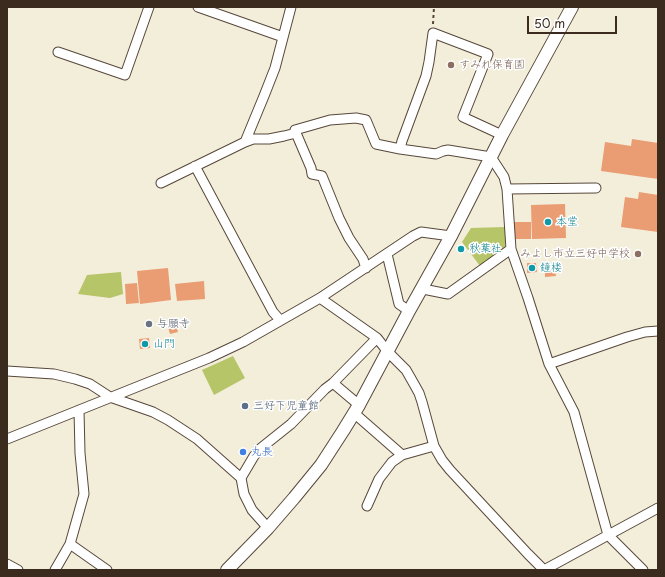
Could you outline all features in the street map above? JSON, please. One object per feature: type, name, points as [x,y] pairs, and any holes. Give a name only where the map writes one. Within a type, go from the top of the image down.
[{"type":"street","points":[[58,52],[125,74],[149,7]]},
{"type":"street","points":[[198,7],[283,37]]},
{"type":"street","points":[[245,142],[274,68],[291,7]]},
{"type":"street","points":[[227,570],[268,528],[294,498],[321,465],[344,431],[451,236],[502,135],[572,7]]},
{"type":"street","points":[[400,149],[426,76],[433,33],[488,54],[463,118],[502,135]]},
{"type":"street","points":[[366,268],[363,259],[349,238],[339,218],[322,176],[312,174],[311,168],[295,130],[330,120],[356,118],[366,120],[376,144],[436,154],[448,150],[491,157],[504,177],[507,189],[511,249],[549,364],[574,412],[608,535],[643,570]]},
{"type":"street","points":[[161,183],[253,139],[269,139],[296,133]]},
{"type":"street","points":[[195,166],[273,312],[280,320]]},
{"type":"street","points":[[507,189],[596,188]]},
{"type":"street","points":[[7,439],[209,358],[243,342],[320,298],[421,232],[451,236]]},
{"type":"street","points":[[422,289],[448,294],[511,249]]},
{"type":"street","points":[[387,254],[399,304],[409,311]]},
{"type":"street","points":[[320,298],[377,338],[388,352],[406,370],[422,402],[434,446],[442,460],[544,570],[658,508]]},
{"type":"street","points":[[549,364],[627,337],[645,332],[658,331]]},
{"type":"street","points":[[241,478],[254,456],[261,448],[291,424],[377,338]]},
{"type":"street","points":[[7,371],[54,374],[75,379],[90,384],[110,397],[153,412],[174,424],[197,439],[241,478],[244,494],[252,510],[268,528]]},
{"type":"street","points":[[333,383],[356,409],[402,455]]},
{"type":"street","points":[[55,570],[70,544],[84,494],[80,453],[79,410]]},
{"type":"street","points":[[367,506],[379,479],[392,462],[402,455],[434,446]]},
{"type":"street","points":[[70,544],[107,570]]},
{"type":"street","points":[[7,564],[18,570]]},
{"type":"path","points":[[433,33],[434,7]]},
{"type":"green space","points":[[505,227],[505,251],[480,266],[462,242],[471,228]]},
{"type":"green space","points":[[121,272],[123,294],[110,298],[78,294],[87,275]]},
{"type":"green space","points":[[233,356],[245,378],[214,395],[202,370]]},
{"type":"building","points":[[632,139],[658,143],[658,179],[601,171],[605,142],[631,146]]},
{"type":"building","points":[[639,192],[658,195],[658,232],[621,227],[625,197],[638,199]]},
{"type":"building","name":"本堂","points":[[565,204],[566,238],[532,239],[531,205]]},
{"type":"building","points":[[514,222],[531,222],[531,239],[515,239]]},
{"type":"building","name":"鐘楼","points":[[527,263],[536,263],[537,272],[527,273]]},
{"type":"building","points":[[168,268],[171,300],[140,304],[137,271]]},
{"type":"building","points":[[545,269],[555,269],[556,276],[545,277]]},
{"type":"building","points":[[204,281],[205,299],[177,301],[175,284]]},
{"type":"building","points":[[137,283],[139,303],[126,304],[125,284]]},
{"type":"building","points":[[176,325],[178,332],[170,334],[168,327]]},
{"type":"building","name":"山門","points":[[149,338],[150,348],[140,349],[139,339]]},
{"type":"place","name":"すみれ保育園","points":[[451,65]]},
{"type":"place","name":"本堂","points":[[548,222]]},
{"type":"place","name":"秋葉社","points":[[461,249]]},
{"type":"place","name":"みよし市立三好中学校","points":[[638,254]]},
{"type":"place","name":"鐘楼","points":[[532,268]]},
{"type":"place","name":"与願寺","points":[[149,324]]},
{"type":"place","name":"山門","points":[[145,344]]},
{"type":"place","name":"三好下児童館","points":[[245,406]]},
{"type":"place","name":"丸長","points":[[243,452]]}]
